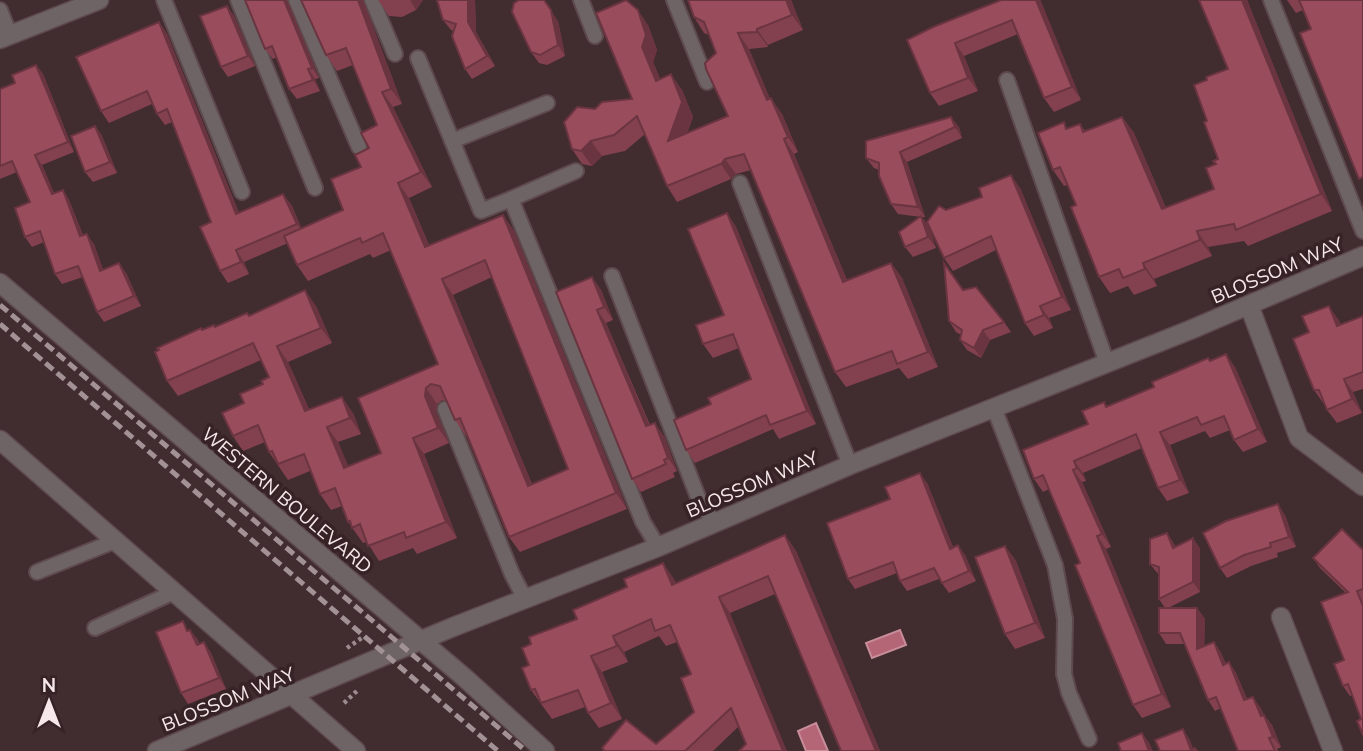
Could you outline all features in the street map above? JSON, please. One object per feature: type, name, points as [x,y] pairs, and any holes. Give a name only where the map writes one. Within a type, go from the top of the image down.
[{"type":"street","points":[[5,37],[99,0]]},
{"type":"street","name":"BLOSSOM WAY","points":[[158,751],[421,640],[715,524],[850,465],[1107,363],[1363,256]]},
{"type":"street","name":"WESTERN BOULEVARD","points":[[0,283],[421,640],[545,751]]},
{"type":"street","points":[[1249,305],[1299,438],[1363,486]]},
{"type":"street","points":[[0,440],[356,751]]},
{"type":"street","points":[[1281,617],[1333,751]]},
{"type":"lane","points":[[164,0],[242,192]]},
{"type":"lane","points":[[238,0],[315,188]]},
{"type":"lane","points":[[296,0],[359,147]]},
{"type":"lane","points":[[372,0],[395,54]]},
{"type":"lane","points":[[581,0],[595,36]]},
{"type":"lane","points":[[674,0],[707,82]]},
{"type":"lane","points":[[1271,0],[1363,232]]},
{"type":"lane","points":[[0,10],[5,37]]},
{"type":"lane","points":[[418,58],[481,211],[576,171]]},
{"type":"lane","points":[[1007,80],[1107,363]]},
{"type":"lane","points":[[452,141],[547,103]]},
{"type":"lane","points":[[740,183],[850,465]]},
{"type":"lane","points":[[511,199],[643,522],[658,547]]},
{"type":"lane","points":[[612,276],[698,497],[715,524]]},
{"type":"lane","points":[[994,408],[1055,565],[1065,619],[1064,674],[1069,693],[1089,739]]},
{"type":"lane","points":[[445,409],[512,574],[525,599]]},
{"type":"lane","points":[[37,572],[116,541]]},
{"type":"lane","points":[[95,628],[174,592]]},
{"type":"shaded area","points":[[900,630],[906,645],[872,658],[866,643]]},
{"type":"shaded area","points":[[816,723],[828,751],[806,751],[798,731]]},
{"type":"building","points":[[245,0],[284,0],[312,68],[308,69],[313,80],[289,89],[272,46],[265,49]]},
{"type":"building","points":[[301,0],[358,0],[391,89],[382,92],[421,172],[398,183],[425,247],[503,215],[616,493],[509,537],[460,418],[455,420],[440,386],[431,384],[426,388],[425,396],[438,428],[413,438],[446,522],[406,538],[404,532],[368,546],[360,524],[352,528],[350,521],[348,522],[335,488],[320,494],[304,454],[278,464],[272,451],[269,452],[258,425],[233,436],[222,413],[244,403],[240,394],[263,384],[261,381],[269,377],[253,343],[167,381],[155,352],[159,350],[157,348],[201,328],[215,327],[247,313],[249,316],[305,290],[321,328],[277,346],[305,411],[342,397],[350,418],[327,427],[344,468],[381,453],[358,398],[438,364],[383,233],[362,243],[360,238],[297,265],[284,236],[343,210],[331,179],[361,167],[355,155],[369,148],[361,133],[377,125],[346,48],[326,55]],"holes":[[[485,260],[568,469],[528,486],[442,279]]]},
{"type":"building","points":[[437,0],[468,0],[468,22],[487,56],[465,69],[452,36],[456,24],[443,20]]},
{"type":"building","points":[[519,0],[544,0],[551,10],[558,45],[540,55],[531,52],[512,12],[514,3]]},
{"type":"building","points":[[626,0],[638,10],[646,35],[642,47],[656,81],[671,74],[682,102],[668,141],[728,116],[706,69],[705,63],[716,53],[704,22],[694,17],[688,0],[786,0],[792,15],[757,29],[757,32],[738,33],[767,100],[771,98],[788,137],[784,139],[843,282],[891,263],[928,352],[897,364],[892,351],[835,372],[744,154],[725,159],[721,164],[667,186],[637,116],[614,135],[591,141],[581,151],[572,149],[564,122],[577,107],[595,109],[602,102],[632,99],[596,13]]},
{"type":"building","points":[[1001,0],[1036,0],[1072,87],[1044,98],[1012,20],[955,43],[968,78],[930,93],[907,40]]},
{"type":"building","points":[[1199,0],[1242,0],[1321,194],[1236,230],[1234,224],[1197,231],[1200,240],[1143,263],[1145,269],[1123,278],[1119,269],[1099,277],[1071,207],[1076,205],[1060,167],[1053,170],[1038,133],[1064,122],[1066,129],[1080,124],[1083,132],[1122,117],[1162,209],[1214,189],[1206,168],[1216,164],[1213,161],[1218,159],[1194,85],[1207,80],[1206,77],[1228,69]]},
{"type":"building","points":[[1299,0],[1363,0],[1363,177],[1359,179],[1300,33],[1311,29]]},
{"type":"building","points":[[227,6],[248,56],[221,67],[200,16]]},
{"type":"building","points":[[159,22],[236,214],[283,194],[297,224],[236,250],[241,262],[220,271],[200,227],[211,222],[167,109],[157,114],[147,91],[101,111],[76,57]]},
{"type":"building","points":[[36,65],[68,142],[35,155],[52,194],[63,190],[80,236],[87,234],[100,271],[119,263],[134,296],[97,312],[78,266],[55,274],[40,231],[25,237],[15,208],[30,202],[12,161],[0,166],[0,89],[15,83],[12,75]]},
{"type":"building","points":[[951,117],[955,127],[900,152],[918,207],[891,204],[879,176],[879,163],[866,158],[866,141]]},
{"type":"building","points":[[95,126],[110,162],[85,172],[71,136]]},
{"type":"building","points":[[1011,175],[1062,297],[1040,306],[1044,315],[1025,323],[991,236],[944,258],[927,222],[939,206],[946,210],[982,197],[979,188]]},
{"type":"building","points":[[727,213],[807,411],[770,425],[766,415],[686,450],[674,420],[711,404],[708,398],[751,379],[733,334],[703,344],[696,325],[724,315],[688,229]]},
{"type":"building","points":[[921,216],[928,237],[905,247],[899,232]]},
{"type":"building","points":[[944,263],[963,290],[976,287],[1004,322],[983,330],[974,348],[960,340],[962,330],[949,321]]},
{"type":"building","points":[[592,277],[604,307],[597,310],[646,426],[655,423],[668,458],[664,460],[666,464],[632,479],[556,292]]},
{"type":"building","points":[[1329,306],[1337,326],[1363,316],[1363,372],[1344,379],[1352,399],[1327,410],[1319,390],[1314,390],[1293,339],[1309,332],[1302,316]]},
{"type":"building","points":[[1226,354],[1258,429],[1234,440],[1224,416],[1201,425],[1197,417],[1160,432],[1180,480],[1158,488],[1136,434],[1074,461],[1077,468],[1073,470],[1102,534],[1097,536],[1162,694],[1133,705],[1075,565],[1080,563],[1043,475],[1034,479],[1023,450],[1088,424],[1082,411],[1104,402],[1106,407],[1154,387],[1152,382],[1208,358],[1210,361]]},
{"type":"building","points":[[920,473],[950,549],[958,545],[969,571],[942,583],[934,568],[900,581],[893,562],[848,579],[827,523],[890,499],[885,487]]},
{"type":"building","points":[[1278,504],[1289,537],[1270,543],[1271,547],[1244,555],[1220,568],[1203,533],[1226,521]]},
{"type":"building","points":[[1342,529],[1363,550],[1363,589],[1357,591],[1363,606],[1363,735],[1357,721],[1361,719],[1348,684],[1343,686],[1334,664],[1344,660],[1321,602],[1348,592],[1313,558]]},
{"type":"building","points":[[1167,533],[1173,548],[1193,538],[1193,582],[1159,599],[1159,567],[1150,564],[1150,539]]},
{"type":"building","points":[[785,535],[876,751],[841,751],[768,576],[719,597],[783,751],[739,751],[746,744],[731,708],[685,751],[605,751],[602,748],[626,720],[656,744],[694,712],[681,678],[691,674],[670,625],[655,631],[651,619],[613,636],[617,646],[591,656],[611,703],[588,713],[578,690],[541,703],[535,689],[531,690],[522,668],[529,665],[522,648],[531,644],[529,637],[577,619],[573,610],[627,587],[624,579],[663,563],[672,585]]},
{"type":"building","points":[[1005,546],[1035,623],[1005,634],[975,557]]},
{"type":"building","points":[[1159,608],[1197,608],[1197,649],[1214,642],[1223,665],[1229,662],[1244,700],[1253,697],[1261,716],[1264,715],[1273,737],[1269,738],[1275,751],[1238,751],[1216,697],[1208,700],[1180,633],[1159,633]]},
{"type":"building","points":[[183,621],[197,645],[204,642],[219,678],[181,693],[156,632]]},
{"type":"building","points":[[1183,729],[1191,750],[1195,748],[1197,751],[1160,751],[1155,740]]},
{"type":"building","points":[[1142,733],[1149,751],[1121,751],[1118,743]]},
{"type":"railway","points":[[0,305],[526,751]]},
{"type":"railway","points":[[0,324],[498,751]]}]
